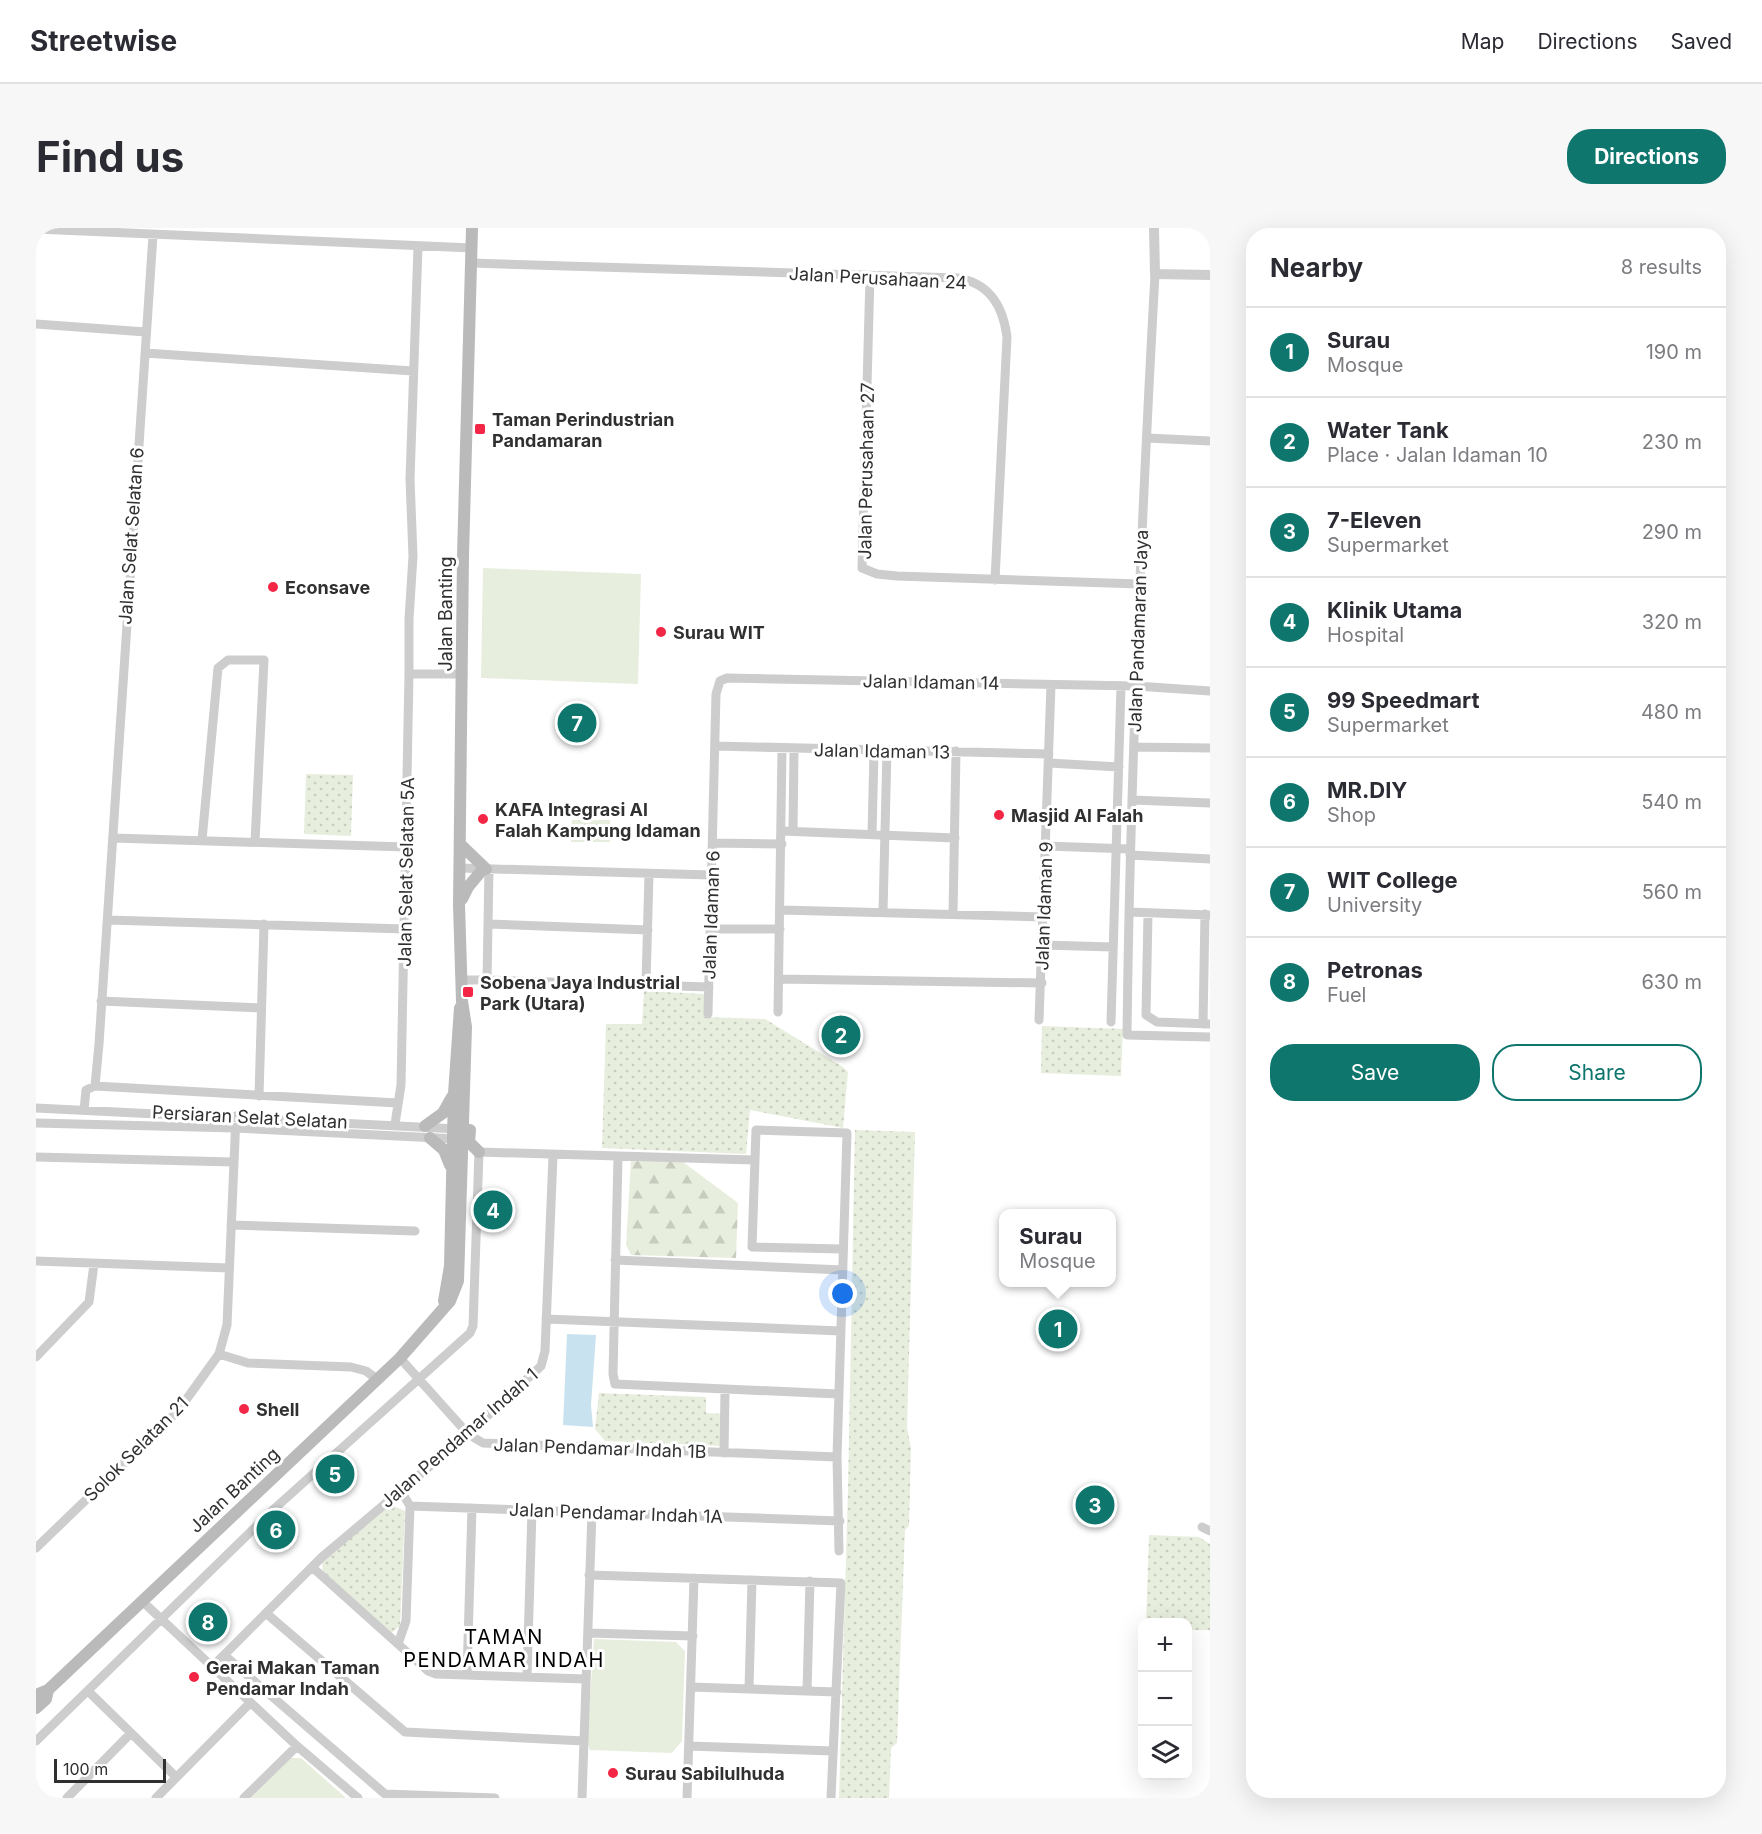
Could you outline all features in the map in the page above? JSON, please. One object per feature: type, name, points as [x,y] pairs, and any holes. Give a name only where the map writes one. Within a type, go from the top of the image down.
[{"type":"main road","name":"Jalan Banting","points":[[36,1695],[48,1690],[400,1358],[450,1301],[460,1265],[458,1134],[459,1094],[466,1022],[462,1001],[459,905],[463,556],[472,228]]},
{"type":"main road","points":[[459,905],[468,886],[486,869],[460,844]]},
{"type":"main road","points":[[453,1175],[444,1150],[428,1132],[459,1094],[470,1114],[470,1142],[479,1152]]},
{"type":"main road","name":"Jalan Banting","points":[[441,1312],[449,1275],[453,1175],[458,1134]]},
{"type":"main road","name":"Jalan Banting","points":[[36,1708],[46,1699],[48,1690]]},
{"type":"street","name":"Jalan Pandamaran Jaya","points":[[1154,228],[1155,274],[1130,852],[1127,1035],[1210,1037]]},
{"type":"street","points":[[36,229],[472,248]]},
{"type":"street","points":[[142,235],[152,251],[168,236]]},
{"type":"street","name":"Jalan Selat Selatan 6","points":[[95,1086],[153,235]]},
{"type":"street","name":"Jalan Selat Selatan 5A","points":[[395,1125],[401,1085],[409,619],[413,556],[410,479],[418,247]]},
{"type":"street","name":"Jalan Perusahaan 24","points":[[471,263],[870,276],[967,280],[976,283],[989,293],[1003,313],[1007,337],[995,580]]},
{"type":"street","points":[[1155,274],[1210,274]]},
{"type":"street","name":"Jalan Perusahaan 27","points":[[870,276],[862,568],[877,574],[897,576],[1140,584]]},
{"type":"street","points":[[36,324],[146,332]]},
{"type":"street","points":[[145,354],[413,371]]},
{"type":"street","points":[[1147,438],[1210,441]]},
{"type":"street","points":[[202,840],[218,668],[228,660],[264,660],[255,842]]},
{"type":"street","points":[[409,674],[463,674]]},
{"type":"street","name":"Jalan Idaman 14","points":[[727,678],[1136,686],[1210,691]]},
{"type":"street","name":"Jalan Idaman 6","points":[[708,1014],[717,686],[727,678]]},
{"type":"street","name":"Jalan Idaman 9","points":[[1039,1020],[1051,685]]},
{"type":"street","name":"Jalan Pandamaran Jaya","points":[[1112,1022],[1121,686]]},
{"type":"street","name":"Jalan Idaman 13","points":[[716,746],[794,750],[956,751],[1049,758],[1119,767]]},
{"type":"street","points":[[1134,747],[1210,748]]},
{"type":"street","points":[[778,1012],[782,749]]},
{"type":"street","points":[[793,831],[794,750]]},
{"type":"street","points":[[872,835],[874,750]]},
{"type":"street","points":[[883,912],[886,750]]},
{"type":"street","points":[[953,914],[956,751]]},
{"type":"street","points":[[1132,800],[1210,803]]},
{"type":"street","points":[[782,831],[955,838]]},
{"type":"street","points":[[113,838],[406,847]]},
{"type":"street","points":[[713,843],[782,844]]},
{"type":"street","points":[[1046,846],[1115,849],[1210,859]]},
{"type":"street","points":[[460,868],[711,875]]},
{"type":"street","points":[[486,869],[487,980]]},
{"type":"street","points":[[646,983],[649,874]]},
{"type":"street","points":[[781,910],[1044,917]]},
{"type":"street","points":[[1129,912],[1207,914],[1206,1024],[1157,1022],[1146,1015],[1148,913]]},
{"type":"street","points":[[108,920],[405,929]]},
{"type":"street","points":[[259,1096],[264,924]]},
{"type":"street","points":[[488,924],[648,930]]},
{"type":"street","points":[[711,928],[780,929]]},
{"type":"street","points":[[1043,945],[1113,947]]},
{"type":"street","points":[[780,979],[1041,983]]},
{"type":"street","points":[[461,980],[646,983],[709,987]]},
{"type":"street","points":[[101,1001],[261,1008]]},
{"type":"street","points":[[84,1110],[86,1090],[95,1086],[398,1103]]},
{"type":"street","name":"Persiaran Selat Selatan","points":[[36,1108],[395,1125],[428,1132]]},
{"type":"street","name":"Solok Selatan 21","points":[[36,1548],[178,1411],[219,1354],[227,1325],[236,1116]]},
{"type":"street","name":"Persiaran Selat Selatan","points":[[36,1123],[458,1134]]},
{"type":"street","points":[[839,1551],[838,1394],[847,1133],[756,1130],[752,1247],[842,1249]]},
{"type":"street","points":[[36,1741],[274,1509],[470,1333],[473,1326],[479,1152],[553,1156],[754,1160]]},
{"type":"street","name":"Jalan Pendamar Indah 1","points":[[212,1667],[312,1567],[468,1434],[541,1366],[545,1351],[553,1156]]},
{"type":"street","points":[[36,1157],[233,1162]]},
{"type":"street","points":[[618,1157],[613,1374],[615,1384],[838,1394]]},
{"type":"street","points":[[231,1225],[415,1231]]},
{"type":"street","points":[[615,1260],[843,1270]]},
{"type":"street","points":[[36,1261],[229,1268]]},
{"type":"street","points":[[36,1357],[89,1302],[94,1264]]},
{"type":"street","points":[[546,1319],[841,1331]]},
{"type":"street","points":[[219,1354],[248,1363],[351,1367],[366,1371],[377,1378]]},
{"type":"street","name":"Jalan Pendamar Indah 1B","points":[[400,1358],[468,1434],[483,1443],[837,1457]]},
{"type":"street","points":[[724,1453],[725,1390]]},
{"type":"street","points":[[398,1644],[406,1627],[410,1506],[401,1491]]},
{"type":"street","name":"Jalan Pendamar Indah 1A","points":[[410,1506],[840,1521]]},
{"type":"street","points":[[467,1676],[472,1508]]},
{"type":"street","points":[[527,1677],[532,1510]]},
{"type":"street","points":[[582,1798],[592,1512]]},
{"type":"street","points":[[312,1567],[428,1671],[436,1674],[467,1676],[586,1679]]},
{"type":"street","points":[[590,1575],[841,1583],[831,1798]]},
{"type":"street","points":[[687,1798],[694,1578]]},
{"type":"street","points":[[749,1689],[752,1580]]},
{"type":"street","points":[[807,1691],[810,1581]]},
{"type":"street","points":[[142,1601],[297,1746],[358,1798]]},
{"type":"street","points":[[267,1614],[405,1732],[584,1741]]},
{"type":"street","points":[[588,1633],[693,1636]]},
{"type":"street","points":[[224,1655],[385,1794],[495,1798]]},
{"type":"street","points":[[691,1687],[837,1692]]},
{"type":"street","points":[[88,1691],[176,1778]]},
{"type":"street","points":[[156,1798],[250,1703]]},
{"type":"street","points":[[67,1798],[131,1734]]},
{"type":"street","points":[[244,1798],[297,1746]]},
{"type":"street","points":[[689,1746],[832,1751]]},
{"type":"green space","points":[[483,568],[641,574],[638,684],[481,678]]},
{"type":"green space","points":[[306,774],[353,775],[351,836],[304,834]]},
{"type":"green space","points":[[572,820],[610,820],[610,842],[571,842]]},
{"type":"green space","points":[[644,991],[704,994],[704,1017],[765,1019],[843,1067],[848,1072],[843,1128],[750,1110],[746,1154],[602,1148],[606,1024],[642,1024]]},
{"type":"green space","points":[[1042,1026],[1123,1029],[1121,1076],[1041,1073]]},
{"type":"green space","points":[[855,1130],[915,1132],[907,1428],[911,1448],[909,1526],[905,1530],[897,1743],[891,1748],[889,1798],[839,1798]]},
{"type":"green space","points":[[631,1160],[683,1162],[738,1203],[736,1258],[631,1255],[626,1245]]},
{"type":"green space","points":[[599,1393],[706,1397],[706,1413],[723,1414],[722,1446],[605,1441],[595,1429]]},
{"type":"green space","points":[[388,1503],[405,1511],[400,1626],[391,1633],[323,1572],[322,1560]]},
{"type":"green space","points":[[1149,1535],[1199,1537],[1210,1544],[1210,1630],[1192,1630],[1192,1618],[1146,1618]]},
{"type":"green space","points":[[594,1639],[676,1642],[685,1651],[682,1741],[672,1753],[590,1750],[587,1742]]},
{"type":"green space","points":[[290,1758],[301,1758],[346,1798],[251,1798]]},
{"type":"water","points":[[567,1334],[596,1335],[591,1405],[593,1427],[563,1425]]},
{"type":"place","name":"Taman Perindustrian Pandamaran","points":[[480,429]]},
{"type":"place","name":"Econsave","points":[[273,587]]},
{"type":"place","name":"Surau WIT","points":[[661,632]]},
{"type":"place","name":"WIT College","points":[[577,723]]},
{"type":"place","name":"Masjid Al Falah","points":[[999,815]]},
{"type":"place","name":"KAFA Integrasi Al Falah Kampung Idaman","points":[[483,819]]},
{"type":"place","name":"Sobena Jaya Industrial Park (Utara)","points":[[468,992]]},
{"type":"place","name":"Water Tank","points":[[841,1035]]},
{"type":"place","name":"Klinik Utama","points":[[493,1210]]},
{"type":"place","name":"Surau","points":[[1058,1329]]},
{"type":"place","name":"Shell","points":[[244,1409]]},
{"type":"place","name":"99 Speedmart","points":[[335,1474]]},
{"type":"place","name":"7-Eleven","points":[[1095,1505]]},
{"type":"place","name":"MR.DIY","points":[[276,1530]]},
{"type":"place","name":"Petronas","points":[[208,1622]]},
{"type":"place","name":"Gerai Makan Taman Pendamar Indah","points":[[194,1677]]},
{"type":"place","name":"Surau Sabilulhuda","points":[[613,1773]]},
{"type":"district","name":"TAMAN PENDAMAR INDAH","points":[[504,1648]]}]
